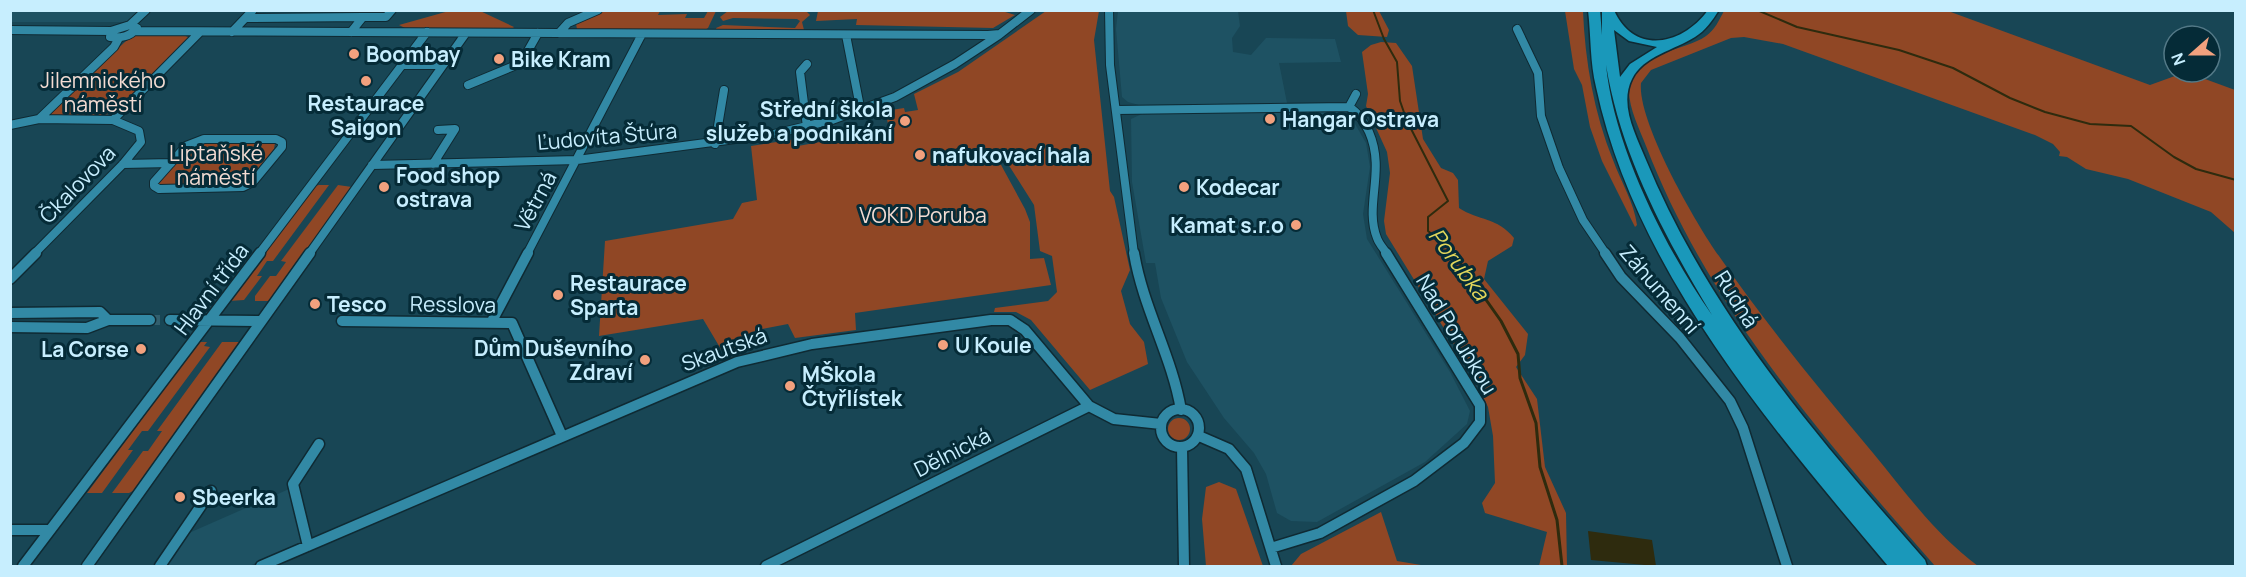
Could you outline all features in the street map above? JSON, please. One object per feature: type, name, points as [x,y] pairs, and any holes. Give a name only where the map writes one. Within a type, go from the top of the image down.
[{"type":"highway","name":"Rudná","points":[[1594,10],[1595,48],[1605,102],[1621,151],[1654,230],[1699,307],[1770,410],[1899,567]]},
{"type":"highway","name":"Rudná","points":[[1608,10],[1609,49],[1620,104],[1652,192],[1703,288],[1732,333],[1822,452],[1918,567]]},
{"type":"highway","points":[[1608,10],[1615,27],[1632,39],[1656,44],[1678,42]]},
{"type":"highway","points":[[1620,104],[1621,87],[1629,70],[1643,60],[1696,33],[1714,10]]},
{"type":"street","points":[[39,119],[114,48],[119,38],[132,28],[146,10]]},
{"type":"street","points":[[232,32],[253,10]]},
{"type":"street","points":[[246,18],[386,17],[392,10]]},
{"type":"street","points":[[559,33],[568,23],[598,10]]},
{"type":"street","name":"Ľudovíta Štúra","points":[[372,165],[577,160],[715,144],[807,127],[865,108],[922,83],[1000,34],[1031,10]]},
{"type":"street","points":[[1109,10],[1107,43],[1126,196],[1142,291],[1157,336],[1177,381],[1181,410]]},
{"type":"street","points":[[351,32],[363,17]]},
{"type":"street","points":[[10,30],[111,31],[132,28],[200,32],[1000,34]]},
{"type":"street","name":"Záhumenní","points":[[1517,29],[1538,73],[1541,116],[1559,168],[1583,220],[1621,277],[1680,338],[1730,402],[1743,428],[1787,567]]},
{"type":"street","points":[[111,31],[110,37],[119,38]]},
{"type":"street","points":[[10,125],[39,119],[113,120],[200,32]]},
{"type":"street","name":"Hlavní třída","points":[[23,567],[427,32]]},
{"type":"street","points":[[87,567],[466,33]]},
{"type":"street","points":[[468,85],[521,63],[538,33]]},
{"type":"street","name":"Větrná","points":[[492,321],[642,34]]},
{"type":"street","points":[[846,35],[860,107],[865,108]]},
{"type":"street","points":[[807,64],[800,72],[807,127]]},
{"type":"street","points":[[402,65],[443,65]]},
{"type":"street","points":[[715,144],[724,90]]},
{"type":"street","points":[[1116,110],[1349,107],[1356,94]]},
{"type":"street","name":"Nad Porubkou","points":[[1271,548],[1320,533],[1414,481],[1464,443],[1480,422],[1480,405],[1377,238],[1373,215],[1379,169],[1378,153],[1360,117],[1349,107]]},
{"type":"street","name":"Čkalovova","points":[[10,279],[123,164],[141,142],[139,131],[113,120]]},
{"type":"street","points":[[434,164],[455,129],[438,130]]},
{"type":"street","points":[[123,164],[171,163],[186,146],[204,139],[276,139],[282,142],[282,147],[253,182],[232,189],[159,189],[154,186],[154,182],[171,163]]},
{"type":"street","points":[[10,313],[100,312],[108,320]]},
{"type":"street","points":[[10,327],[87,328],[108,320],[150,320]]},
{"type":"street","points":[[170,320],[261,321]]},
{"type":"street","name":"Skautská","points":[[261,567],[562,436],[760,355],[812,344],[991,320],[1010,320],[1025,330],[1089,406]]},
{"type":"street","name":"Resslova","points":[[342,321],[512,323],[562,436]]},
{"type":"street","points":[[1089,406],[1098,413],[1115,419],[1161,424]]},
{"type":"street","name":"Dělnická","points":[[766,567],[1089,406]]},
{"type":"street","points":[[1181,410],[1193,416],[1199,426],[1199,436],[1192,444],[1182,447],[1167,440],[1161,424],[1167,414],[1181,410]]},
{"type":"street","points":[[1199,436],[1229,448],[1240,458],[1251,480],[1276,567]]},
{"type":"street","points":[[308,546],[293,484],[319,444]]},
{"type":"street","points":[[1182,447],[1184,567]]},
{"type":"street","points":[[160,567],[211,491]]},
{"type":"street","points":[[10,530],[50,530]]},
{"type":"shaded area","points":[[10,11],[140,11],[127,22],[11,22]]},
{"type":"shaded area","points":[[1118,11],[1238,11],[1240,26],[1232,38],[1233,52],[1251,55],[1266,38],[1335,39],[1341,62],[1279,63],[1287,103],[1139,105],[1128,102],[1122,97],[1116,29]]},
{"type":"shaded area","points":[[1337,110],[1351,117],[1366,143],[1370,167],[1363,214],[1367,239],[1450,372],[1470,411],[1467,424],[1425,462],[1317,522],[1291,521],[1277,513],[1266,474],[1254,453],[1224,418],[1187,362],[1161,298],[1155,263],[1146,263],[1132,182],[1131,119],[1144,113]]},
{"type":"shaded area","points":[[289,489],[301,536],[300,542],[291,548],[249,566],[166,566],[189,533]]},
{"type":"shaded area","points":[[1588,531],[1652,540],[1656,566],[1591,560]]},
{"type":"green space","points":[[478,10],[514,27],[511,30],[407,29],[399,25],[449,11]]},
{"type":"green space","points":[[818,10],[1020,11],[1002,11],[1015,15],[993,28],[856,25],[857,19],[816,21]]},
{"type":"green space","points":[[604,11],[660,11],[658,15],[687,14],[685,18],[704,18],[708,11],[716,11],[708,28],[703,31],[577,29],[576,24],[579,22]]},
{"type":"green space","points":[[728,11],[806,11],[810,15],[802,22],[804,30],[799,31],[717,30],[716,28],[723,25],[795,28],[800,21],[797,19],[733,18],[723,21],[720,17]]},
{"type":"green space","name":"VOKD Poruba","points":[[1046,11],[1099,11],[1094,40],[1110,191],[1114,197],[1130,270],[1121,291],[1130,324],[1144,342],[1148,364],[1090,390],[1031,320],[1016,312],[994,312],[995,308],[1048,301],[1057,292],[1052,256],[1040,251],[1034,205],[1008,164],[1030,152],[1000,163],[1030,222],[1030,259],[1044,258],[1051,285],[855,313],[856,330],[795,338],[788,324],[756,330],[725,356],[703,319],[599,336],[605,241],[733,219],[742,203],[757,200],[751,146],[796,139],[798,146],[864,134],[866,138],[890,132],[885,111],[904,108],[905,112],[918,110],[914,94],[958,72]]},
{"type":"green space","points":[[1346,11],[1379,11],[1389,30],[1387,37],[1358,35],[1348,26]]},
{"type":"green space","points":[[1565,11],[1583,11],[1588,68],[1596,105],[1606,142],[1633,208],[1637,225],[1635,227],[1602,161],[1590,127],[1582,85],[1574,69]]},
{"type":"green space","points":[[1724,11],[1948,11],[2150,85],[2162,81],[2162,84],[2219,84],[2235,90],[2235,233],[2211,212],[2128,179],[2086,169],[2067,157],[2059,156],[2060,152],[2053,144],[2035,135],[1783,44],[1744,37],[1731,38],[1651,70],[1641,83],[1642,100],[1658,146],[1683,197],[1719,256],[1755,307],[1910,498],[1949,541],[1978,566],[1935,566],[1851,469],[1772,368],[1735,316],[1702,262],[1672,205],[1634,114],[1629,97],[1630,81],[1634,71],[1642,64],[1663,53],[1697,41],[1714,28]]},
{"type":"green space","name":"Jilemnického náměstí","points":[[180,34],[188,37],[187,41],[116,112],[97,117],[48,116],[50,111],[126,41],[133,36]]},
{"type":"green space","points":[[1381,42],[1396,43],[1412,66],[1423,139],[1441,168],[1453,173],[1458,180],[1459,208],[1501,226],[1514,238],[1512,246],[1488,261],[1484,279],[1528,334],[1525,355],[1516,367],[1537,399],[1545,467],[1566,513],[1567,566],[1539,566],[1547,532],[1485,513],[1482,503],[1495,483],[1493,436],[1488,407],[1472,374],[1386,234],[1384,221],[1390,173],[1387,152],[1366,106],[1368,94],[1362,52],[1371,45]]},
{"type":"green space","name":"Liptaňské náměstí","points":[[200,141],[275,143],[274,149],[246,183],[237,186],[157,186],[157,181],[186,148]]},
{"type":"green space","points":[[329,185],[273,261],[267,261],[257,276],[262,276],[244,300],[229,301],[315,186]]},
{"type":"green space","points":[[338,185],[352,187],[270,301],[255,301],[255,296],[270,276],[276,276],[286,262],[281,261]]},
{"type":"green space","points":[[199,342],[207,342],[204,346],[210,347],[148,431],[142,431],[128,450],[133,450],[102,493],[87,493]]},
{"type":"green space","points":[[222,342],[240,342],[135,490],[129,493],[112,493],[143,451],[148,451],[162,431],[157,431]]},
{"type":"green space","points":[[1179,418],[1189,425],[1190,429],[1183,439],[1179,440],[1169,433],[1168,429],[1175,419]]},
{"type":"green space","points":[[1219,482],[1236,489],[1263,566],[1206,566],[1202,519],[1206,487]]},
{"type":"green space","points":[[1381,512],[1397,561],[1427,566],[1291,566],[1301,554]]},
{"type":"waterway","name":"Porubka","points":[[1373,10],[1384,39],[1397,62],[1400,101],[1407,121],[1448,201],[1428,217],[1428,231],[1455,254]]},
{"type":"waterway","points":[[1757,10],[1797,27],[1899,50],[1953,68],[2010,98],[2045,112],[2090,124],[2131,126],[2174,157],[2196,169],[2236,180]]},
{"type":"waterway","name":"Porubka","points":[[1453,253],[1501,321],[1518,354],[1520,378],[1536,423],[1540,467],[1557,520],[1562,566]]},
{"type":"tunnel","points":[[150,320],[170,320]]},
{"type":"place","name":"Boombay","points":[[354,54]]},
{"type":"place","name":"Bike Kram","points":[[499,59]]},
{"type":"place","name":"Restaurace Saigon","points":[[366,81]]},
{"type":"place","name":"Hangar Ostrava","points":[[1270,119]]},
{"type":"place","name":"Střední škola služeb a podnikání","points":[[905,121]]},
{"type":"place","name":"nafukovací hala","points":[[920,155]]},
{"type":"place","name":"Food shop ostrava","points":[[384,187]]},
{"type":"place","name":"Kodecar","points":[[1184,187]]},
{"type":"place","name":"Kamat s.r.o","points":[[1296,225]]},
{"type":"place","name":"Restaurace Sparta","points":[[558,295]]},
{"type":"place","name":"Tesco","points":[[315,304]]},
{"type":"place","name":"U Koule","points":[[943,345]]},
{"type":"place","name":"La Corse","points":[[141,349]]},
{"type":"place","name":"Dům Duševního Zdraví","points":[[645,360]]},
{"type":"place","name":"MŠkola Čtyřlístek","points":[[790,386]]},
{"type":"place","name":"Sbeerka","points":[[180,497]]}]
